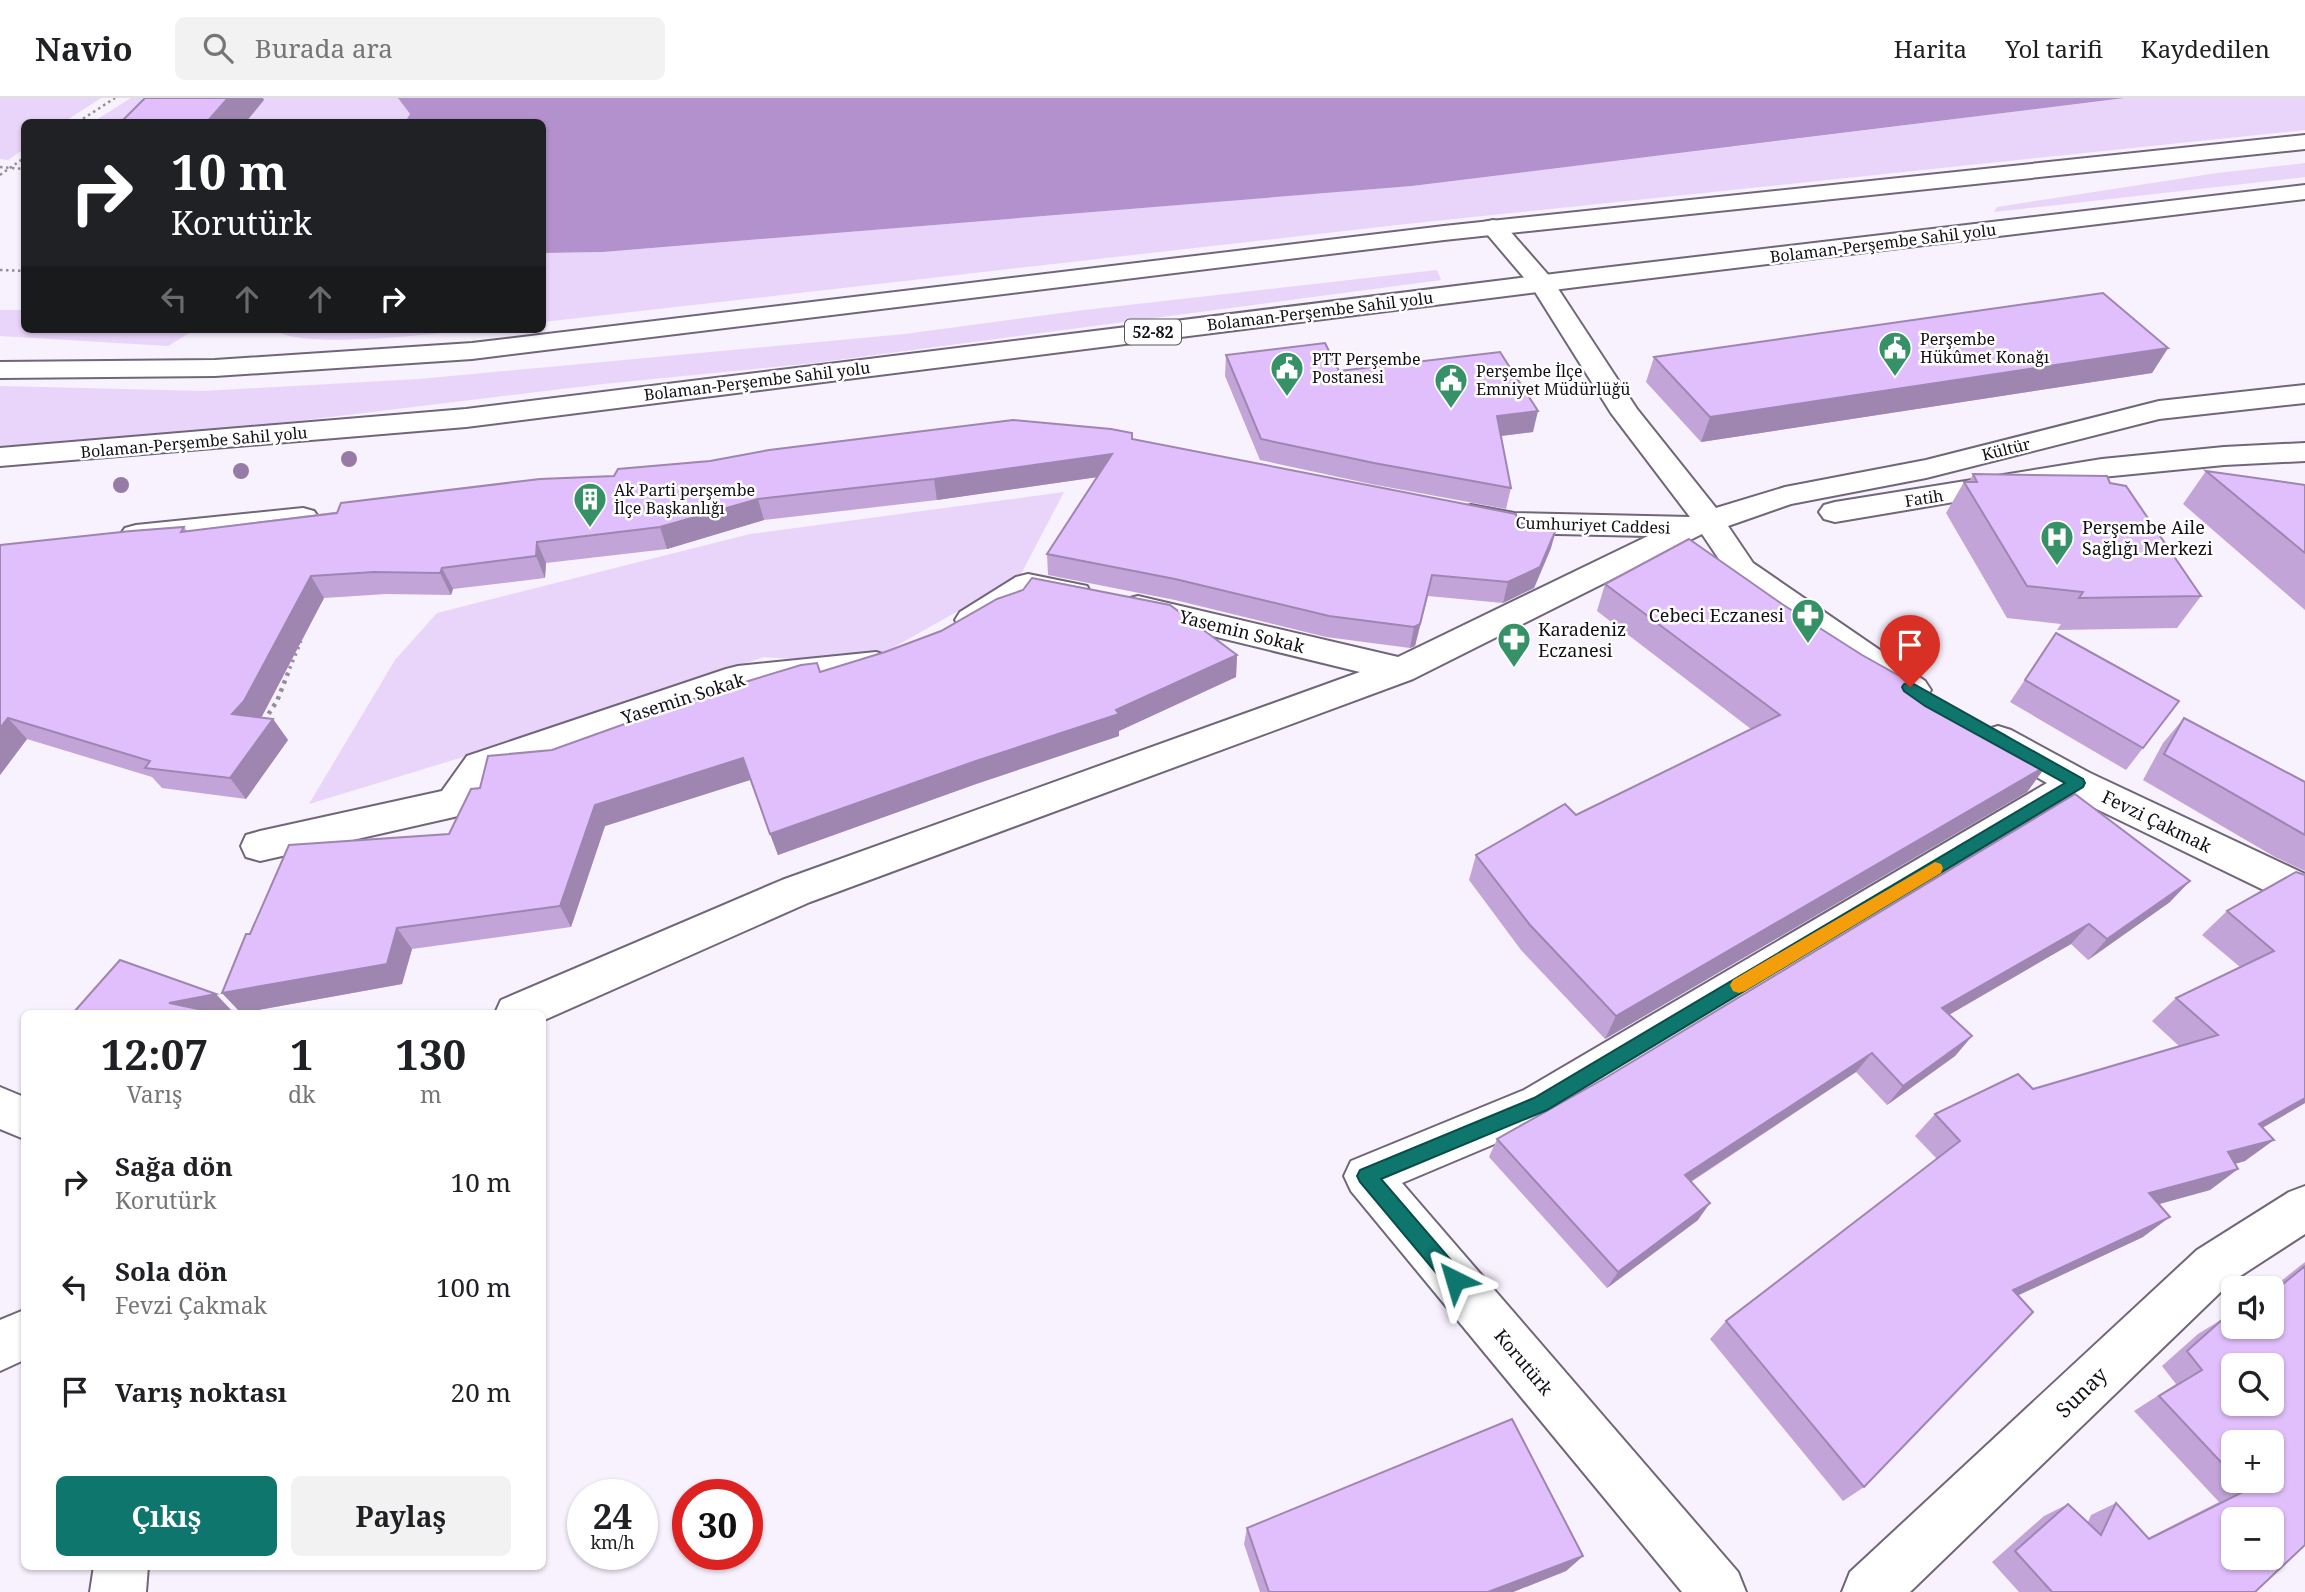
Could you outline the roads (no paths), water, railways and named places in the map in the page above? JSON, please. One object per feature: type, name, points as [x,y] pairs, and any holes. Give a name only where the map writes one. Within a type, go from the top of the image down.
[{"type":"street","points":[[0,370],[215,368],[472,351],[1493,227],[2305,142]]},
{"type":"street","name":"Bolaman-Perşembe Sahil yolu","points":[[0,457],[466,418],[1542,283],[2305,192]]},
{"type":"street","name":"Fevzi Çakmak","points":[[1493,227],[1542,283],[1701,525],[1742,570],[1955,716],[2077,783],[2305,894]]},
{"type":"street","name":"Kültür","points":[[1701,525],[1785,496],[1926,468],[2159,410],[2305,394]]},
{"type":"street","name":"Fatih","points":[[1701,525],[1806,517],[2102,468],[2224,456],[2305,452]]},
{"type":"street","name":"Cumhuriyet Caddesi","points":[[1448,511],[1514,523],[1701,525]]},
{"type":"street","points":[[109,538],[327,516]]},
{"type":"street","points":[[523,1010],[623,969],[796,891],[1401,670],[1701,525]]},
{"type":"street","name":"Yasemin Sokak","points":[[947,633],[984,614],[1028,584],[1174,614],[1401,670]]},
{"type":"street","name":"Yasemin Sokak","points":[[260,846],[454,803],[480,766],[738,678],[866,667],[911,650]]},
{"type":"street","name":"Korutürk","points":[[1717,1592],[1367,1176],[1541,1104],[2077,783]]},
{"type":"street","points":[[0,1107],[21,1118]]},
{"type":"street","name":"Sunay","points":[[1870,1592],[2214,1266],[2305,1208]]},
{"type":"street","points":[[0,1346],[21,1336]]},
{"type":"street","points":[[118,1592],[121,1570]]},
{"type":"place","name":"Perşembe Hükûmet Konağı","points":[[1895,378]]},
{"type":"place","name":"PTT Perşembe Postanesi","points":[[1287,398]]},
{"type":"place","name":"Perşembe İlçe Emniyet Müdürlüğü","points":[[1451,410]]},
{"type":"place","name":"Ak Parti perşembe İlçe Başkanlığı","points":[[590,529]]},
{"type":"place","name":"Perşembe Aile Sağlığı Merkezi","points":[[2057,567]]},
{"type":"place","name":"Cebeci Eczanesi","points":[[1808,645]]},
{"type":"place","name":"Karadeniz Eczanesi","points":[[1514,669]]}]
